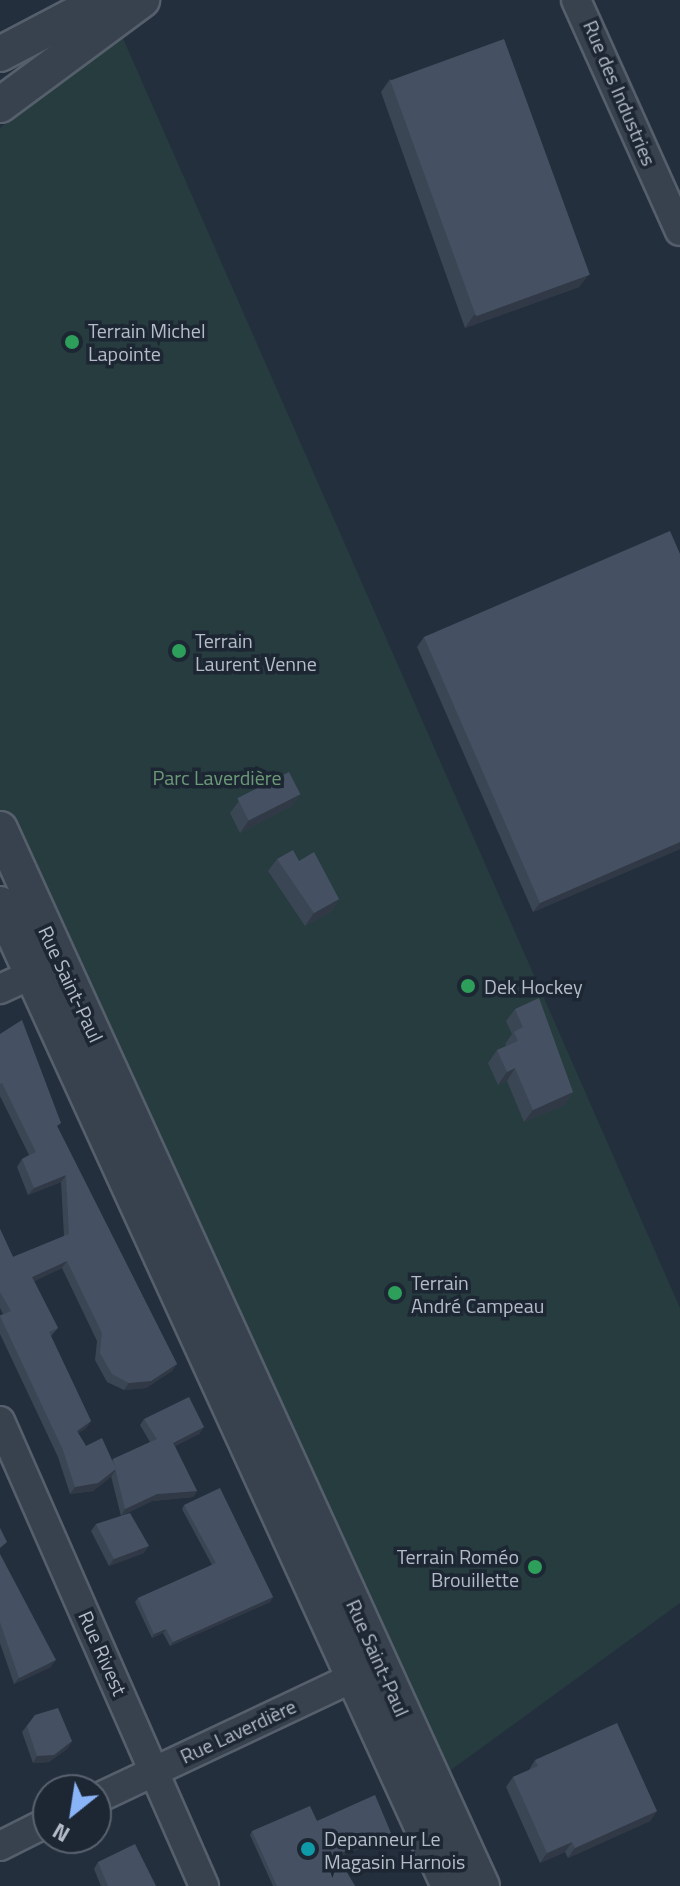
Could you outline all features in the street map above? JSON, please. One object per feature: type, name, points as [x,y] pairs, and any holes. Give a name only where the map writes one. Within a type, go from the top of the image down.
[{"type":"street","points":[[0,54],[103,0]]},
{"type":"street","points":[[0,105],[142,0]]},
{"type":"street","name":"Rue des Industries","points":[[576,0],[680,231]]},
{"type":"street","name":"Rue Saint-Paul","points":[[0,829],[46,968],[449,1850],[482,1886]]},
{"type":"street","name":"Rue Saint-Paul","points":[[0,904],[46,968]]},
{"type":"street","points":[[0,989],[46,968]]},
{"type":"street","name":"Rue Rivest","points":[[0,1421],[204,1886]]},
{"type":"street","name":"Rue Laverdière","points":[[112,1791],[367,1670]]},
{"type":"street","points":[[0,1846],[32,1830]]},
{"type":"street","name":"Rue Saint-Paul","points":[[449,1850],[449,1886]]},
{"type":"green space","name":"Parc Laverdière","points":[[122,36],[680,1308],[680,1603],[440,1778],[0,813],[0,128]]},
{"type":"building","points":[[504,39],[590,275],[476,316],[390,80]]},
{"type":"building","points":[[670,531],[680,554],[680,842],[540,903],[424,637]]},
{"type":"building","points":[[289,772],[300,794],[249,821],[237,798]]},
{"type":"building","points":[[293,850],[299,861],[314,852],[339,899],[314,913],[277,859]]},
{"type":"building","points":[[539,998],[573,1092],[533,1110],[515,1068],[507,1072],[497,1050],[518,1041],[514,1032],[523,1027],[515,1009]]},
{"type":"building","points":[[22,1020],[61,1123],[57,1126],[177,1364],[151,1381],[129,1383],[112,1374],[100,1353],[102,1333],[67,1261],[32,1277],[58,1328],[49,1332],[91,1421],[77,1431],[86,1446],[102,1438],[116,1469],[98,1483],[75,1487],[63,1450],[0,1316],[11,1311],[0,1292],[0,1229],[13,1257],[69,1234],[66,1175],[34,1188],[22,1159],[36,1152],[0,1084],[0,1034]]},
{"type":"building","points":[[189,1397],[204,1427],[173,1443],[197,1491],[157,1494],[125,1509],[113,1459],[157,1439],[144,1419]]},
{"type":"building","points":[[220,1488],[273,1597],[173,1642],[166,1629],[154,1634],[138,1598],[216,1563],[184,1505]]},
{"type":"building","points":[[130,1513],[149,1546],[114,1559],[96,1524]]},
{"type":"building","points":[[0,1528],[7,1542],[0,1548]]},
{"type":"building","points":[[0,1554],[56,1660],[19,1678],[0,1622]]},
{"type":"building","points":[[58,1708],[72,1741],[54,1755],[37,1756],[27,1726],[35,1715]]},
{"type":"building","points":[[617,1723],[657,1811],[575,1848],[572,1842],[547,1853],[513,1777],[538,1766],[535,1760]]},
{"type":"building","name":"Depanneur Le Magasin Harnois","points":[[375,1795],[391,1833],[336,1855],[355,1886],[277,1886],[252,1831],[310,1806],[317,1821]]},
{"type":"building","points":[[135,1844],[156,1886],[108,1886],[98,1862]]},
{"type":"place","name":"Terrain Michel Lapointe","points":[[72,342]]},
{"type":"place","name":"Terrain Laurent Venne","points":[[179,651]]},
{"type":"place","name":"Dek Hockey","points":[[468,986]]},
{"type":"place","name":"Terrain André Campeau","points":[[395,1293]]},
{"type":"place","name":"Terrain Roméo Brouillette","points":[[535,1567]]},
{"type":"place","name":"Depanneur Le Magasin Harnois","points":[[308,1849]]}]
